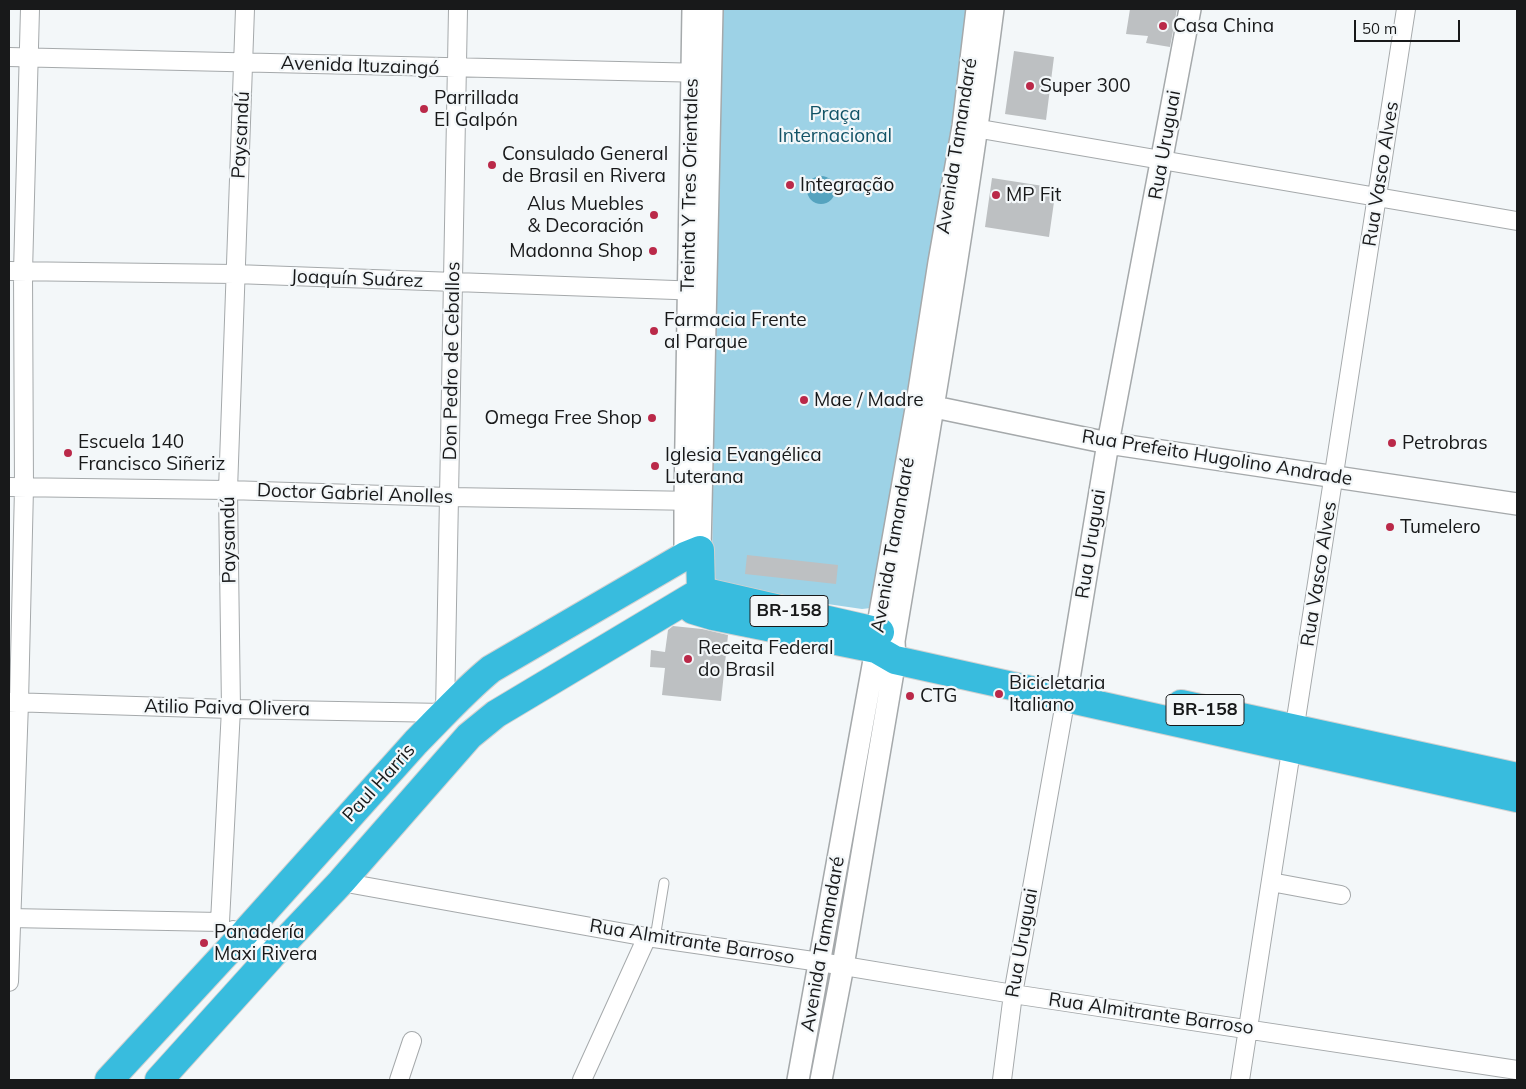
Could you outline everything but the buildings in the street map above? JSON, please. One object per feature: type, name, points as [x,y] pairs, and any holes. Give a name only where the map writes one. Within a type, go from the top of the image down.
[{"type":"highway","name":"Paul Harris","points":[[109,1080],[231,929],[464,691],[492,669],[693,553]]},
{"type":"highway","name":"Treinta Y Tres Orientales","points":[[693,553],[693,597]]},
{"type":"highway","name":"BR-158","points":[[693,597],[693,610],[713,616],[885,645],[1067,688],[1294,738],[1517,777]]},
{"type":"highway","points":[[159,1080],[270,956],[341,882],[469,736],[496,714],[693,597]]},
{"type":"highway","name":"BR-158","points":[[1294,738],[1517,798]]},
{"type":"street","points":[[9,982],[14,703],[16,272],[29,58],[30,9]]},
{"type":"street","name":"Paysandú","points":[[231,929],[231,709],[228,490],[245,9]]},
{"type":"street","name":"Don Pedro de Ceballos","points":[[445,712],[458,9]]},
{"type":"street","name":"Treinta Y Tres Orientales","points":[[693,9],[701,73],[693,553]]},
{"type":"street","name":"Treinta Y Tres Orientales","points":[[701,73],[712,9]]},
{"type":"street","name":"Avenida Tamandaré","points":[[970,127],[977,9]]},
{"type":"street","name":"Avenida Tamandaré","points":[[821,1080],[843,966],[885,645],[925,405],[939,262],[970,127],[993,9]]},
{"type":"street","name":"Rua Uruguai","points":[[1002,1080],[1013,994],[1108,443],[1190,9]]},
{"type":"street","name":"Rua Vasco Alves","points":[[1240,1080],[1406,9]]},
{"type":"street","name":"Avenida Ituzaingó","points":[[9,57],[457,69],[701,73]]},
{"type":"street","points":[[970,127],[1517,221]]},
{"type":"street","name":"Joaquín Suárez","points":[[16,272],[235,274],[697,291]]},
{"type":"street","name":"Rua Prefeito Hugolino Andrade","points":[[925,405],[1108,443],[1517,504]]},
{"type":"street","name":"Doctor Gabriel Anolles","points":[[16,488],[228,490],[449,497],[693,501]]},
{"type":"street","name":"Avenida Tamandaré","points":[[798,1080],[820,962],[885,645]]},
{"type":"street","name":"Atilio Paiva Olivera","points":[[14,703],[445,712]]},
{"type":"street","points":[[445,712],[469,736]]},
{"type":"street","name":"Rua Almitrante Barroso","points":[[341,882],[651,937],[820,962],[1013,994],[1516,1069]]},
{"type":"street","points":[[1271,882],[1341,895]]},
{"type":"street","points":[[10,918],[231,929],[270,956]]},
{"type":"street","points":[[582,1080],[651,937]]},
{"type":"street","points":[[399,1080],[412,1041]]},
{"type":"lane","points":[[651,937],[664,883]]},
{"type":"green space","name":"Praça Internacional","points":[[720,9],[970,9],[875,600],[871,608],[862,609],[724,589],[714,577],[712,564]]},
{"type":"shaded area","points":[[821,176],[831,180],[835,190],[831,200],[821,204],[811,200],[807,190],[811,180]]},
{"type":"place","name":"Casa China","points":[[1163,26]]},
{"type":"place","name":"Super 300","points":[[1030,86]]},
{"type":"place","name":"Parrillada El Galpón","points":[[424,109]]},
{"type":"place","name":"Consulado General de Brasil en Rivera","points":[[492,165]]},
{"type":"place","name":"Integração","points":[[790,185]]},
{"type":"place","name":"MP Fit","points":[[996,195]]},
{"type":"place","name":"Alus Muebles & Decoración","points":[[654,215]]},
{"type":"place","name":"Madonna Shop","points":[[653,251]]},
{"type":"place","name":"Farmacia Frente al Parque","points":[[654,331]]},
{"type":"place","name":"Mae / Madre","points":[[804,400]]},
{"type":"place","name":"Omega Free Shop","points":[[652,418]]},
{"type":"place","name":"Petrobras","points":[[1392,443]]},
{"type":"place","name":"Escuela 140 Francisco Siñeriz","points":[[68,453]]},
{"type":"place","name":"Iglesia Evangélica Luterana","points":[[655,466]]},
{"type":"place","name":"Tumelero","points":[[1390,527]]},
{"type":"place","name":"Receita Federal do Brasil","points":[[688,659]]},
{"type":"place","name":"Bicicletaria Italiano","points":[[999,694]]},
{"type":"place","name":"CTG","points":[[910,696]]},
{"type":"place","name":"Panadería Maxi Rivera","points":[[204,943]]}]
